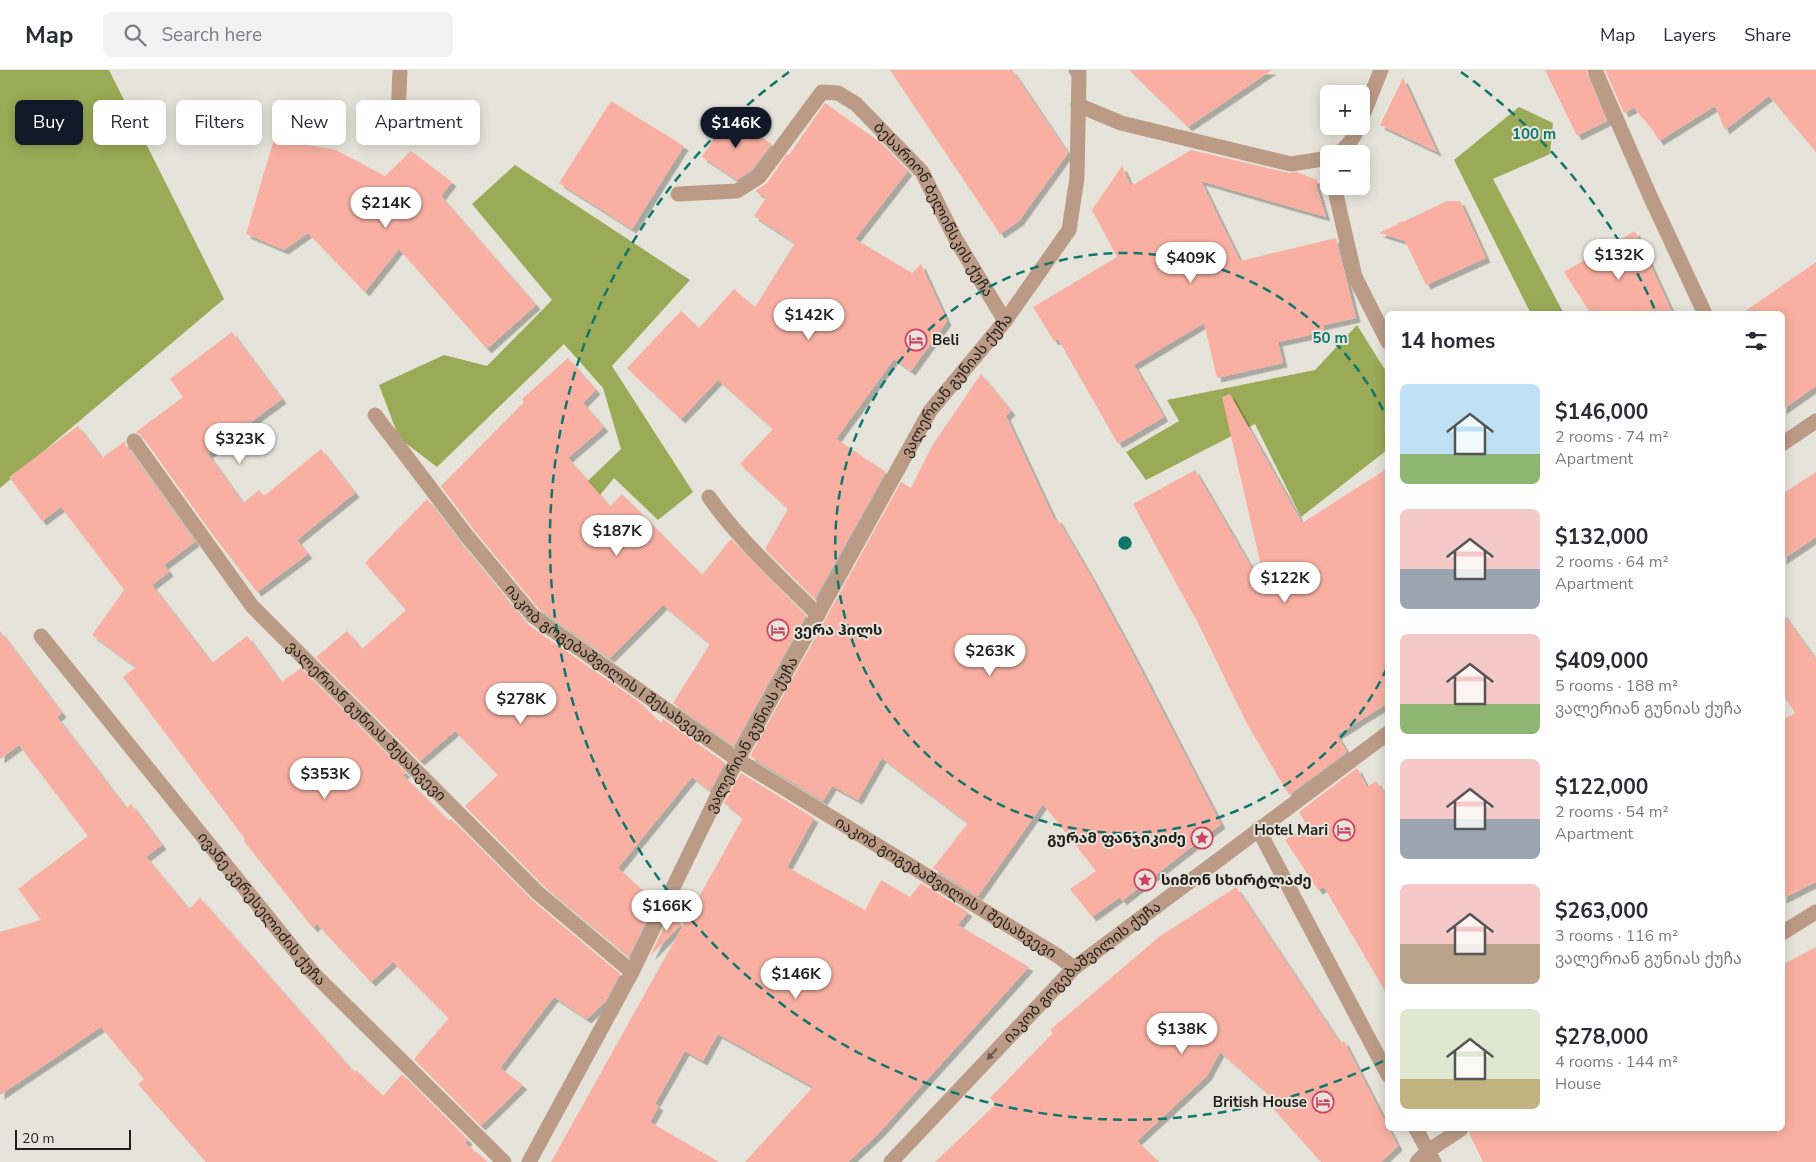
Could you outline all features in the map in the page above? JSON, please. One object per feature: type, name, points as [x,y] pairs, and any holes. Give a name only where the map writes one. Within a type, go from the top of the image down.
[{"type":"street","points":[[399,100],[400,70]]},
{"type":"street","name":"ვალერიან გუნიას ქუჩა","points":[[530,1162],[632,972],[716,799],[930,411],[1005,321],[1069,230],[1077,178],[1079,73],[1076,70]]},
{"type":"street","points":[[1370,98],[1381,70]]},
{"type":"street","points":[[1595,70],[1650,196],[1704,311]]},
{"type":"street","name":"ბესარიონ ბელინსკის ქუჩა","points":[[678,194],[737,191],[759,177],[822,92],[838,93],[856,104],[922,172],[955,238],[1005,321]]},
{"type":"street","points":[[1078,105],[1121,123],[1291,164],[1320,161]]},
{"type":"street","points":[[1336,195],[1355,277],[1385,336]]},
{"type":"street","name":"იაკობ გოგებაშვილის I შესახვევი","points":[[375,415],[467,536],[533,616],[738,760],[1058,956],[1074,968]]},
{"type":"street","points":[[1785,442],[1816,421]]},
{"type":"street","name":"ვალერიან გუნიას შესახვევი","points":[[134,441],[252,606],[538,893],[632,972]]},
{"type":"street","points":[[709,497],[725,520],[745,542],[818,615]]},
{"type":"street","name":"ივანე კერესელიძის ქუჩა","points":[[41,636],[313,973],[504,1162]]},
{"type":"street","name":"იაკობ გოგებაშვილის ქუჩა","points":[[891,1162],[1074,968],[1385,734]]},
{"type":"street","points":[[1258,829],[1385,1069]]},
{"type":"street","points":[[1785,931],[1816,912]]},
{"type":"street","points":[[1417,1131],[1431,1156]]},
{"type":"street","points":[[1417,1162],[1431,1156],[1459,1131]]},
{"type":"green space","points":[[0,70],[109,70],[124,100],[93,100],[93,145],[147,145],[224,299],[0,488]]},
{"type":"green space","points":[[1519,107],[1553,123],[1550,154],[1493,179],[1562,311],[1530,311],[1454,160]]},
{"type":"green space","points":[[515,165],[690,280],[612,366],[693,492],[658,520],[614,478],[531,578],[509,557],[621,449],[603,388],[564,344],[437,467],[399,438],[379,385],[444,355],[487,366],[552,300],[472,204]]},
{"type":"green space","points":[[1357,325],[1385,370],[1385,452],[1301,517],[1255,424],[1146,480],[1126,452],[1179,421],[1167,400],[1315,370]]},
{"type":"building","points":[[890,70],[1012,70],[1068,153],[1019,221],[1000,234]]},
{"type":"building","points":[[1129,70],[1272,70],[1188,127]]},
{"type":"building","points":[[1545,70],[1586,70],[1607,121],[1577,136]]},
{"type":"building","points":[[1605,70],[1816,70],[1816,152],[1769,96],[1725,130],[1715,106],[1659,141],[1652,129],[1634,108],[1624,113]]},
{"type":"building","points":[[1403,78],[1437,152],[1380,125]]},
{"type":"building","points":[[611,101],[684,146],[632,229],[559,183]]},
{"type":"building","points":[[825,103],[880,142],[908,171],[855,239],[912,273],[921,264],[947,321],[911,371],[894,359],[836,439],[886,472],[815,599],[765,549],[788,509],[740,464],[773,429],[718,380],[681,419],[627,368],[681,311],[699,328],[734,289],[755,307],[795,243],[754,216],[766,198],[755,191],[767,183]]},
{"type":"building","points":[[728,116],[772,144],[752,170],[737,180],[702,157]]},
{"type":"building","points":[[272,145],[308,145],[336,150],[385,176],[411,151],[452,182],[441,196],[536,305],[487,349],[399,249],[365,292],[308,233],[284,250],[246,234]]},
{"type":"building","points":[[1191,150],[1289,173],[1297,172],[1317,180],[1317,188],[1326,217],[1201,181],[1240,261],[1336,238],[1356,318],[1324,325],[1324,332],[1278,342],[1283,363],[1217,378],[1204,323],[1134,365],[1164,417],[1118,444],[1058,339],[1054,341],[1033,307],[1117,257],[1092,210],[1122,166],[1131,186]]},
{"type":"building","points":[[1447,201],[1460,201],[1486,258],[1426,285],[1405,241],[1379,233]]},
{"type":"building","points":[[1635,231],[1672,311],[1589,311],[1564,272]]},
{"type":"building","points":[[1816,262],[1816,386],[1785,408],[1785,311],[1745,311]]},
{"type":"building","points":[[232,332],[282,399],[208,454],[243,503],[259,490],[264,496],[321,449],[355,493],[297,540],[308,554],[257,592],[210,531],[142,436],[136,432],[183,397],[170,379]]},
{"type":"building","points":[[568,358],[596,390],[583,403],[604,427],[568,458],[610,506],[622,494],[702,575],[731,539],[806,616],[734,746],[673,703],[710,644],[663,605],[610,658],[539,609],[474,530],[441,486],[524,402],[522,399]]},
{"type":"building","points":[[981,374],[1011,411],[1006,416],[1055,521],[1057,518],[1093,580],[1221,824],[1122,901],[1120,897],[1092,917],[1070,889],[1096,871],[1043,804],[978,896],[933,868],[968,823],[882,758],[858,800],[832,786],[823,801],[750,756],[901,482],[911,488],[932,446]]},
{"type":"building","points":[[1230,394],[1302,523],[1385,470],[1385,705],[1337,735],[1347,752],[1289,795],[1246,722],[1199,625],[1133,504],[1195,470],[1268,596],[1222,397]]},
{"type":"building","points":[[78,426],[102,458],[125,441],[126,446],[195,542],[164,565],[169,572],[152,585],[212,663],[247,636],[281,682],[301,668],[406,773],[403,775],[449,821],[451,819],[532,900],[620,974],[606,1001],[587,1019],[554,997],[500,1068],[523,1085],[481,1126],[414,1059],[449,1018],[393,962],[371,982],[317,924],[313,928],[243,840],[245,839],[123,677],[136,667],[92,635],[124,590],[61,507],[42,521],[9,477]]},
{"type":"building","points":[[1816,472],[1816,537],[1785,558],[1785,492]]},
{"type":"building","points":[[427,499],[527,624],[638,701],[661,723],[663,719],[725,763],[710,791],[692,777],[618,868],[656,902],[629,957],[544,886],[465,806],[498,775],[455,731],[420,761],[316,657],[347,631],[362,649],[406,610],[365,563]]},
{"type":"building","points":[[1785,616],[1816,660],[1816,882],[1785,898],[1785,718],[1795,713],[1785,698]]},
{"type":"building","points":[[0,631],[62,713],[57,717],[126,808],[131,804],[162,845],[146,857],[189,909],[200,898],[354,1072],[356,1070],[383,1096],[402,1074],[468,1140],[465,1143],[488,1162],[206,1162],[138,1084],[144,1079],[101,1027],[0,1095],[0,932],[41,920],[18,889],[88,836],[19,745],[0,759]]},
{"type":"building","points":[[1357,768],[1367,787],[1376,781],[1385,794],[1385,991],[1324,887],[1318,890],[1285,840],[1307,826],[1299,812]]},
{"type":"building","points":[[741,773],[814,818],[787,867],[865,910],[881,880],[910,897],[921,883],[968,912],[958,925],[1029,967],[879,1133],[848,1162],[745,1162],[813,1087],[718,1034],[703,1061],[685,1051],[655,1104],[659,1106],[650,1122],[719,1162],[551,1162],[743,818],[724,803]]},
{"type":"building","points":[[1236,887],[1340,1043],[1344,1041],[1385,1121],[1385,1131],[1390,1131],[1398,1146],[1381,1162],[1321,1162],[1269,1104],[1274,1099],[1220,1052],[1207,1076],[1137,1141],[1159,1162],[935,1162],[996,1104],[990,1098],[1053,1033],[1050,1030],[1159,937]]},
{"type":"building","points":[[670,915],[681,925],[650,956]]},
{"type":"building","points":[[1816,947],[1816,1162],[1483,1162],[1470,1131],[1785,1131],[1785,963]]},
{"type":"place","name":"Beli","points":[[916,340]]},
{"type":"place","name":"ვერა ჰილს","points":[[778,630]]},
{"type":"place","name":"Hotel Mari","points":[[1344,830]]},
{"type":"place","name":"გურამ ფანჯიკიძე","points":[[1202,838]]},
{"type":"place","name":"სიმონ სხირტლაძე","points":[[1145,880]]},
{"type":"place","name":"British House","points":[[1323,1102]]}]
